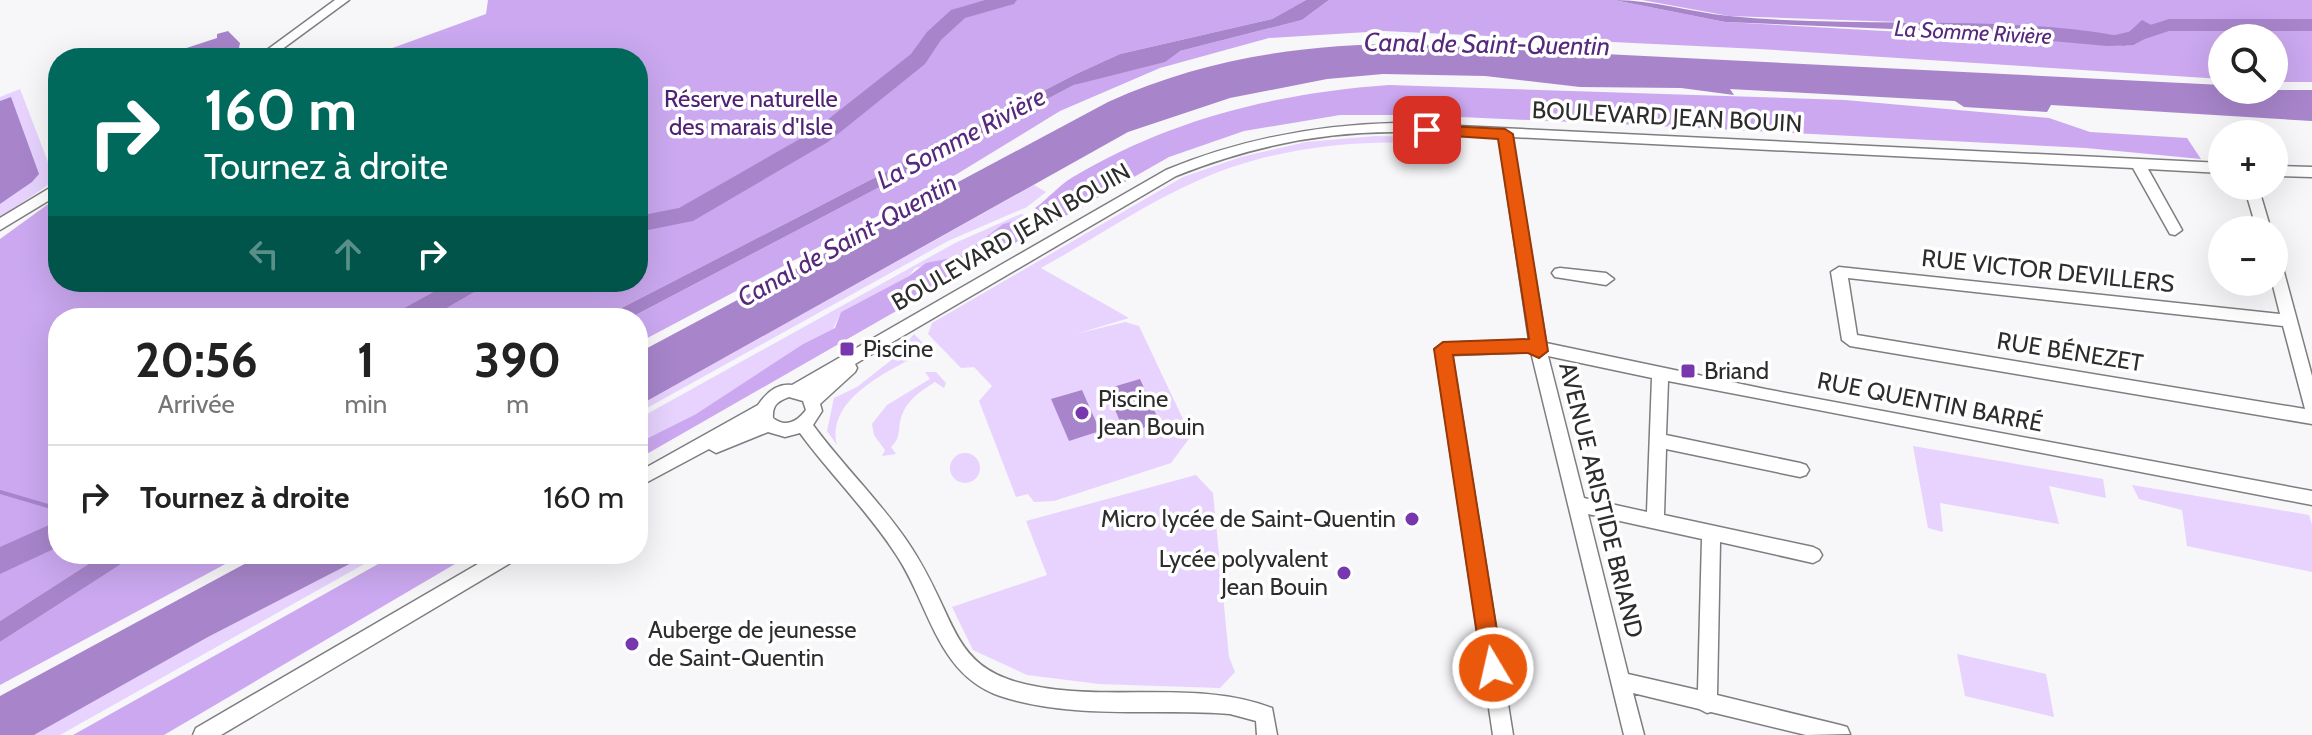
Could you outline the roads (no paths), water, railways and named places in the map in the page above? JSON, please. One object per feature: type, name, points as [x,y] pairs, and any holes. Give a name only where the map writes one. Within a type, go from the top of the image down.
[{"type":"street","points":[[276,48],[343,0]]},
{"type":"street","name":"BOULEVARD JEAN BOUIN","points":[[797,390],[1150,184],[1213,156],[1262,141],[1336,129],[1396,127],[2208,167]]},
{"type":"street","name":"AVENUE ARISTIDE BRIAND","points":[[1505,134],[1539,351],[1634,735]]},
{"type":"street","points":[[2138,164],[2175,230]]},
{"type":"street","points":[[2288,171],[2312,172]]},
{"type":"street","points":[[0,225],[48,194]]},
{"type":"street","name":"RUE VICTOR DEVILLERS","points":[[1846,309],[1839,272],[2290,321]]},
{"type":"street","points":[[1560,273],[1606,279]]},
{"type":"street","points":[[2283,296],[2312,407]]},
{"type":"street","name":"RUE BÉNEZET","points":[[1846,309],[1850,340],[2312,417]]},
{"type":"street","name":"BOULEVARD JEAN BOUIN","points":[[813,401],[874,345]]},
{"type":"street","name":"RUE QUENTIN BARRÉ","points":[[1503,735],[1443,349],[1530,346],[1539,351],[1660,375],[2312,498]]},
{"type":"street","points":[[1655,520],[1660,375]]},
{"type":"street","points":[[648,474],[766,418],[780,393],[797,390],[813,401],[814,411],[803,425],[780,430],[766,418]]},
{"type":"street","points":[[803,425],[877,512],[906,552],[950,645],[962,662],[989,681],[998,686],[1041,695],[1233,706],[1266,725]]},
{"type":"street","points":[[1657,440],[1800,470]]},
{"type":"street","points":[[1577,504],[1813,555]]},
{"type":"street","points":[[1707,704],[1711,533]]},
{"type":"street","points":[[203,735],[494,564]]},
{"type":"street","points":[[1622,681],[1707,704],[1772,727],[1840,734]]},
{"type":"water","points":[[1306,0],[1329,0],[1302,20],[1180,51],[1165,62],[1074,85],[648,309],[621,308],[1120,54],[1272,19]]},
{"type":"water","points":[[1614,0],[1777,20],[2018,25],[2114,35],[2129,32],[2142,20],[2161,30],[2134,45],[2107,46],[1940,31],[1725,22]]},
{"type":"water","points":[[228,31],[240,43],[239,48],[186,48],[217,38],[217,34]]},
{"type":"water","points":[[1406,44],[2208,84],[2208,104],[2288,104],[2288,90],[2312,90],[2312,121],[2051,105],[2047,112],[1964,107],[1955,101],[1730,89],[1734,95],[1681,88],[1580,87],[1485,76],[1383,74],[1327,79],[1230,98],[1128,132],[648,400],[648,348],[1108,102],[1144,87],[1217,65],[1329,47]]},
{"type":"water","points":[[11,97],[39,174],[0,204],[0,101]]},
{"type":"water","points":[[1140,379],[1160,423],[1125,433],[1106,389]]},
{"type":"water","points":[[1082,390],[1100,431],[1069,441],[1051,399]]},
{"type":"water","points":[[88,564],[121,564],[0,642],[0,621]]},
{"type":"water","points":[[244,564],[350,564],[208,637],[34,735],[0,735],[0,696]]},
{"type":"waterway","points":[[648,222],[685,215],[820,137],[918,59],[934,36],[958,14],[1007,0]]},
{"type":"waterway","name":"La Somme Rivière","points":[[2123,40],[2169,25],[2312,25]]},
{"type":"waterway","points":[[426,308],[454,292]]},
{"type":"waterway","points":[[0,492],[48,506]]},
{"type":"waterway","points":[[0,561],[48,538]]},
{"type":"place","name":"Piscine","points":[[847,349]]},
{"type":"place","name":"Briand","points":[[1688,371]]},
{"type":"place","name":"Piscine Jean Bouin","points":[[1082,413]]},
{"type":"place","name":"Micro lycée de Saint-Quentin","points":[[1412,519]]},
{"type":"place","name":"Lycée polyvalent Jean Bouin","points":[[1344,573]]},
{"type":"place","name":"Auberge de jeunesse de Saint-Quentin","points":[[632,644]]},
{"type":"water label","name":"Canal de Saint-Quentin","points":[[1487,44]]},
{"type":"water label","name":"Canal de Saint-Quentin","points":[[847,240]]},
{"type":"park label","name":"Réserve naturelle des marais d'Isle","points":[[751,113]]}]
